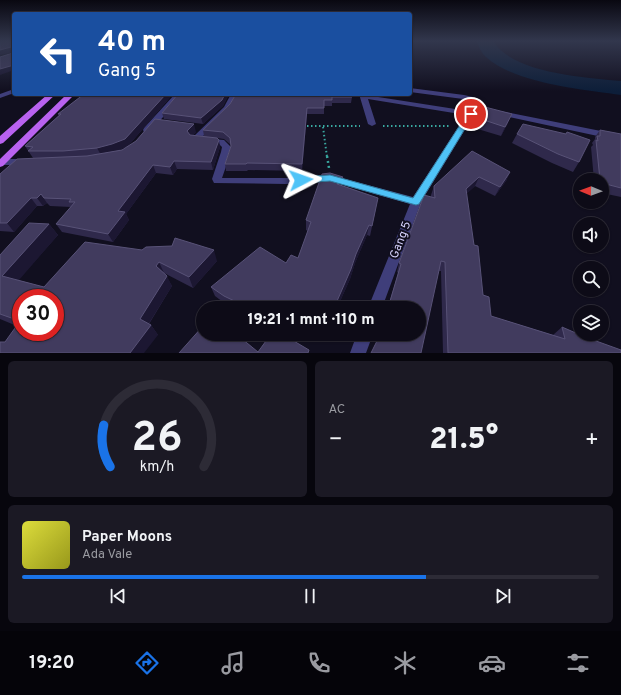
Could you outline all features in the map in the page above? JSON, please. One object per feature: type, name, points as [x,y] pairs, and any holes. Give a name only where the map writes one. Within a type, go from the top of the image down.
[{"type":"main road","points":[[0,141],[50,96]]},
{"type":"main road","points":[[1,163],[69,96]]},
{"type":"street","points":[[371,96],[476,110],[475,103],[470,99],[412,90]]},
{"type":"street","points":[[0,96],[12,92]]},
{"type":"street","points":[[140,138],[177,96]]},
{"type":"street","points":[[234,96],[227,108],[200,128],[196,140],[221,142],[226,146],[226,152],[217,179],[218,181],[286,181],[330,178],[416,202]]},
{"type":"street","points":[[364,96],[369,125]]},
{"type":"street","name":"Gang 5","points":[[378,301],[416,202],[462,126],[476,110]]},
{"type":"street","points":[[492,111],[621,138]]},
{"type":"street","points":[[154,122],[168,124]]},
{"type":"street","points":[[1,163],[39,161]]},
{"type":"street","points":[[358,353],[362,341]]},
{"type":"path","points":[[298,126],[323,127],[369,125]]},
{"type":"path","points":[[382,126],[462,126]]},
{"type":"path","points":[[323,127],[330,178]]},
{"type":"building","points":[[0,57],[12,57],[12,66],[0,69]]},
{"type":"building","points":[[81,96],[164,96],[125,139],[97,148],[63,151],[28,151],[33,147],[25,146],[61,114],[58,114]]},
{"type":"building","points":[[176,96],[224,96],[222,100],[201,118],[162,113]]},
{"type":"building","points":[[235,96],[352,97],[332,97],[332,100],[324,100],[324,108],[307,108],[302,164],[225,164],[231,146],[230,138],[223,132],[203,130],[230,104]]},
{"type":"building","points":[[481,106],[512,114],[505,127],[475,117]]},
{"type":"building","points":[[155,119],[194,124],[187,131],[190,135],[217,138],[219,140],[211,162],[174,161],[170,167],[153,165],[118,211],[125,212],[108,234],[56,224],[75,202],[69,202],[71,199],[44,198],[41,194],[37,198],[31,198],[7,223],[0,223],[0,174],[17,159],[87,156],[122,150],[136,141]]},
{"type":"building","points":[[523,124],[566,134],[567,132],[590,140],[579,162],[558,154],[517,134]]},
{"type":"building","points":[[600,130],[621,134],[621,188],[609,185],[609,173],[599,173],[596,140],[598,141],[597,136],[600,136]]},
{"type":"building","points":[[472,151],[510,172],[500,187],[479,177],[466,189],[474,245],[478,246],[483,295],[489,297],[491,316],[565,339],[562,327],[573,332],[573,341],[596,341],[621,350],[621,353],[448,353],[445,262],[441,261],[426,330],[426,301],[390,301],[401,264],[399,263],[424,195],[435,198],[434,186]]},
{"type":"building","points":[[330,173],[343,177],[337,184],[378,198],[372,226],[369,225],[337,301],[234,301],[211,287],[260,247],[286,263],[291,255],[298,258],[311,222],[306,220],[322,174]]},
{"type":"building","points":[[29,223],[49,224],[2,276],[44,287],[85,242],[142,250],[146,247],[172,246],[175,238],[214,250],[189,277],[159,262],[156,266],[167,276],[140,319],[151,325],[130,353],[0,353],[0,342],[5,342],[12,332],[12,341],[64,341],[64,289],[12,289],[12,318],[0,314],[0,255]]},
{"type":"building","points":[[196,334],[196,341],[245,341],[258,352],[266,341],[294,341],[309,350],[308,353],[179,353]]},
{"type":"building","points":[[377,341],[424,341],[421,353],[371,353]]},
{"type":"waterway","points":[[498,57],[523,70],[544,76],[621,88]]},
{"type":"route","points":[[301,180],[330,178],[416,202],[462,126],[471,114]]}]
